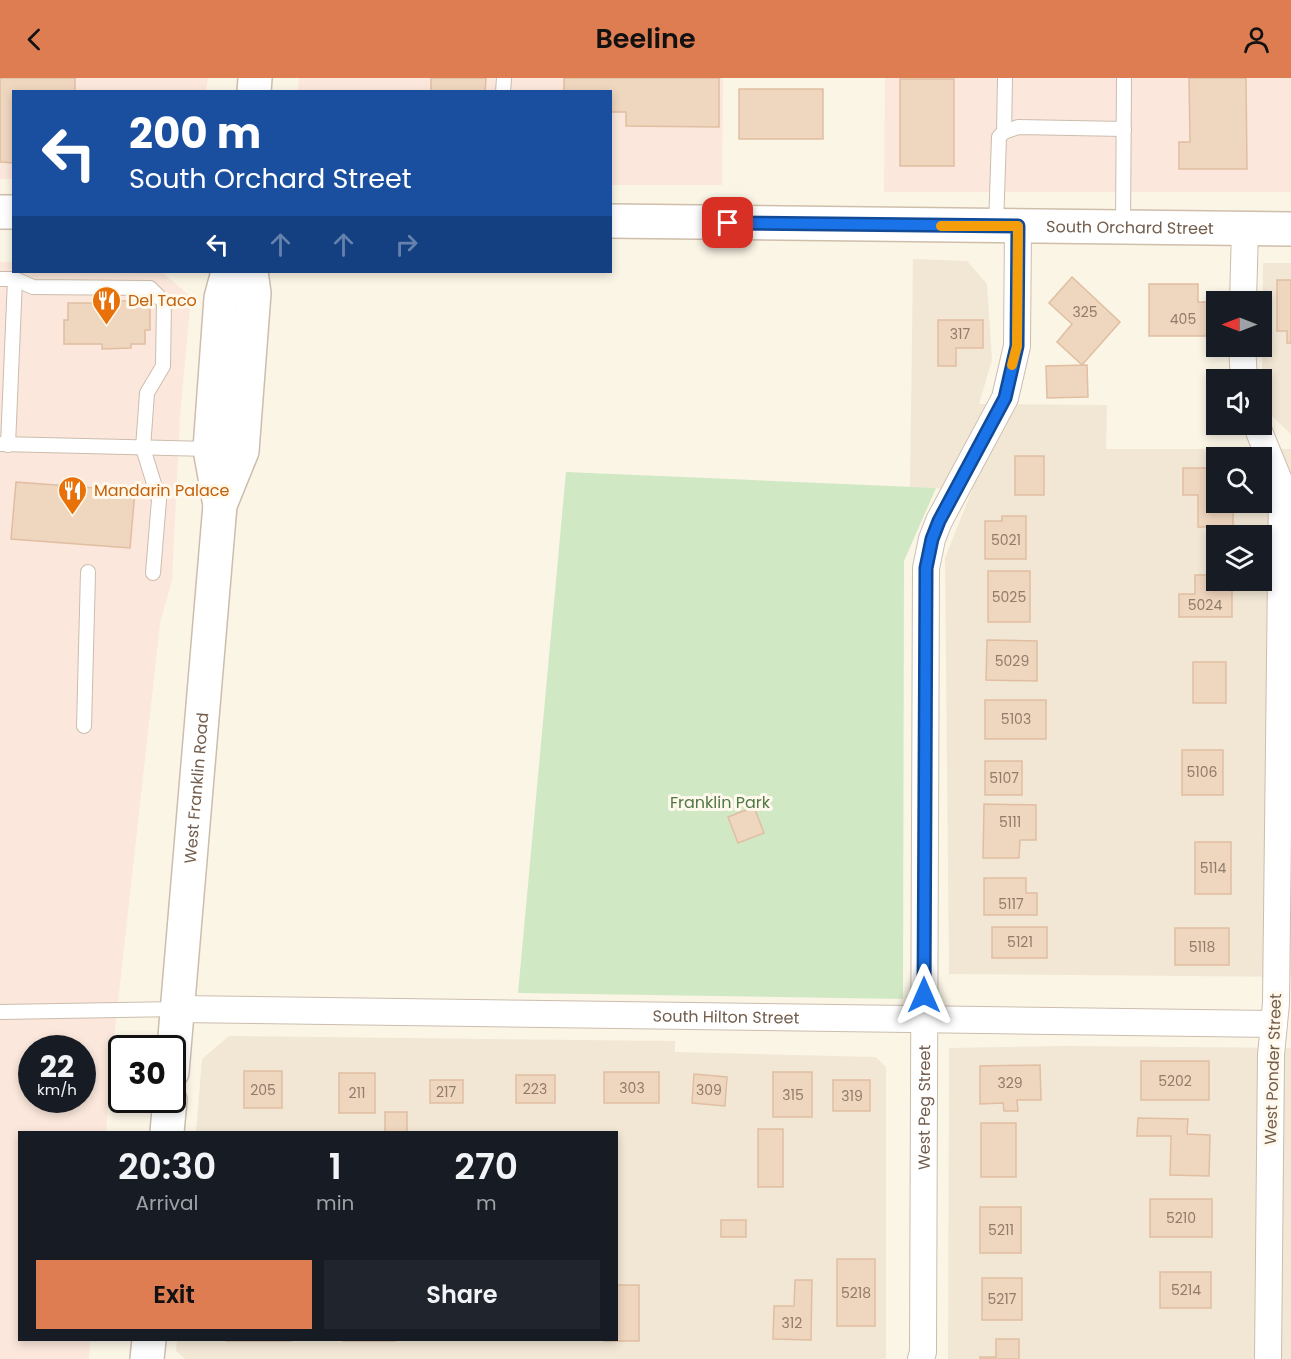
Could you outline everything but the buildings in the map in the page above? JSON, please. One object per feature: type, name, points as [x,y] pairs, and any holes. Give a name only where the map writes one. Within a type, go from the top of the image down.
[{"type":"street","name":"South Orchard Street","points":[[612,221],[1291,229]]},
{"type":"street","name":"West Peg Street","points":[[921,1359],[923,1352],[926,568],[932,539],[939,521],[1005,398],[1017,346],[1007,226]]},
{"type":"street","points":[[1243,291],[1245,229]]},
{"type":"street","name":"West Franklin Road","points":[[176,1035],[220,505],[210,449],[221,298],[228,273]]},
{"type":"street","name":"West Franklin Road","points":[[220,505],[242,451],[254,293],[251,273]]},
{"type":"street","name":"West Ponder Street","points":[[1260,435],[1282,488],[1276,1003],[1271,1055],[1268,1359]]},
{"type":"street","name":"South Hilton Street","points":[[178,1010],[1274,1024]]},
{"type":"street","points":[[167,1131],[169,1113]]},
{"type":"street","points":[[147,1359],[149,1341]]},
{"type":"lane","points":[[1004,132],[1005,78]]},
{"type":"lane","points":[[1123,227],[1124,78]]},
{"type":"lane","points":[[1007,226],[999,137],[1004,132],[1018,127],[1124,129]]},
{"type":"lane","points":[[0,279],[15,279],[33,287],[150,288],[164,302],[163,366],[147,393],[143,448],[159,500],[153,573]]},
{"type":"lane","points":[[15,279],[4,444],[210,449]]},
{"type":"lane","points":[[84,726],[88,572]]},
{"type":"lane","points":[[0,1012],[178,1010]]},
{"type":"shaded area","points":[[0,78],[208,78],[206,90],[12,90],[12,179],[0,179]]},
{"type":"shaded area","points":[[299,78],[723,78],[722,185],[612,185],[612,90],[298,90]]},
{"type":"shaded area","points":[[885,78],[1291,78],[1291,192],[884,192]]},
{"type":"shaded area","points":[[913,259],[967,261],[987,284],[992,360],[979,404],[1107,405],[1106,449],[1206,449],[1206,513],[1272,513],[1272,449],[1291,449],[1291,977],[949,974],[945,558],[972,490],[910,487]]},
{"type":"shaded area","points":[[0,262],[12,262],[12,273],[163,273],[191,297],[180,415],[172,580],[160,623],[114,1035],[108,1035],[106,1131],[18,1131],[18,1341],[90,1341],[89,1359],[0,1359]]},
{"type":"shaded area","points":[[1263,263],[1291,263],[1291,434],[1272,416],[1272,369],[1262,369],[1262,357],[1272,357],[1272,291],[1263,291]]},
{"type":"shaded area","points":[[229,1036],[675,1041],[675,1052],[876,1057],[886,1067],[886,1359],[185,1359],[176,1351],[177,1341],[618,1341],[618,1131],[196,1131],[202,1059]]},
{"type":"shaded area","points":[[1065,1046],[1291,1048],[1291,1359],[948,1359],[949,1048]]},
{"type":"green space","name":"Franklin Park","points":[[566,472],[936,488],[904,561],[903,999],[518,993]]},
{"type":"slow traffic","points":[[941,226],[1018,226],[1017,346],[1012,365]]},
{"type":"place","name":"Del Taco","points":[[107,326]]},
{"type":"place","name":"Mandarin Palace","points":[[73,516]]},
{"type":"route","points":[[728,223],[1018,226],[1017,346],[1005,398],[939,521],[932,539],[926,568],[924,995]]}]
